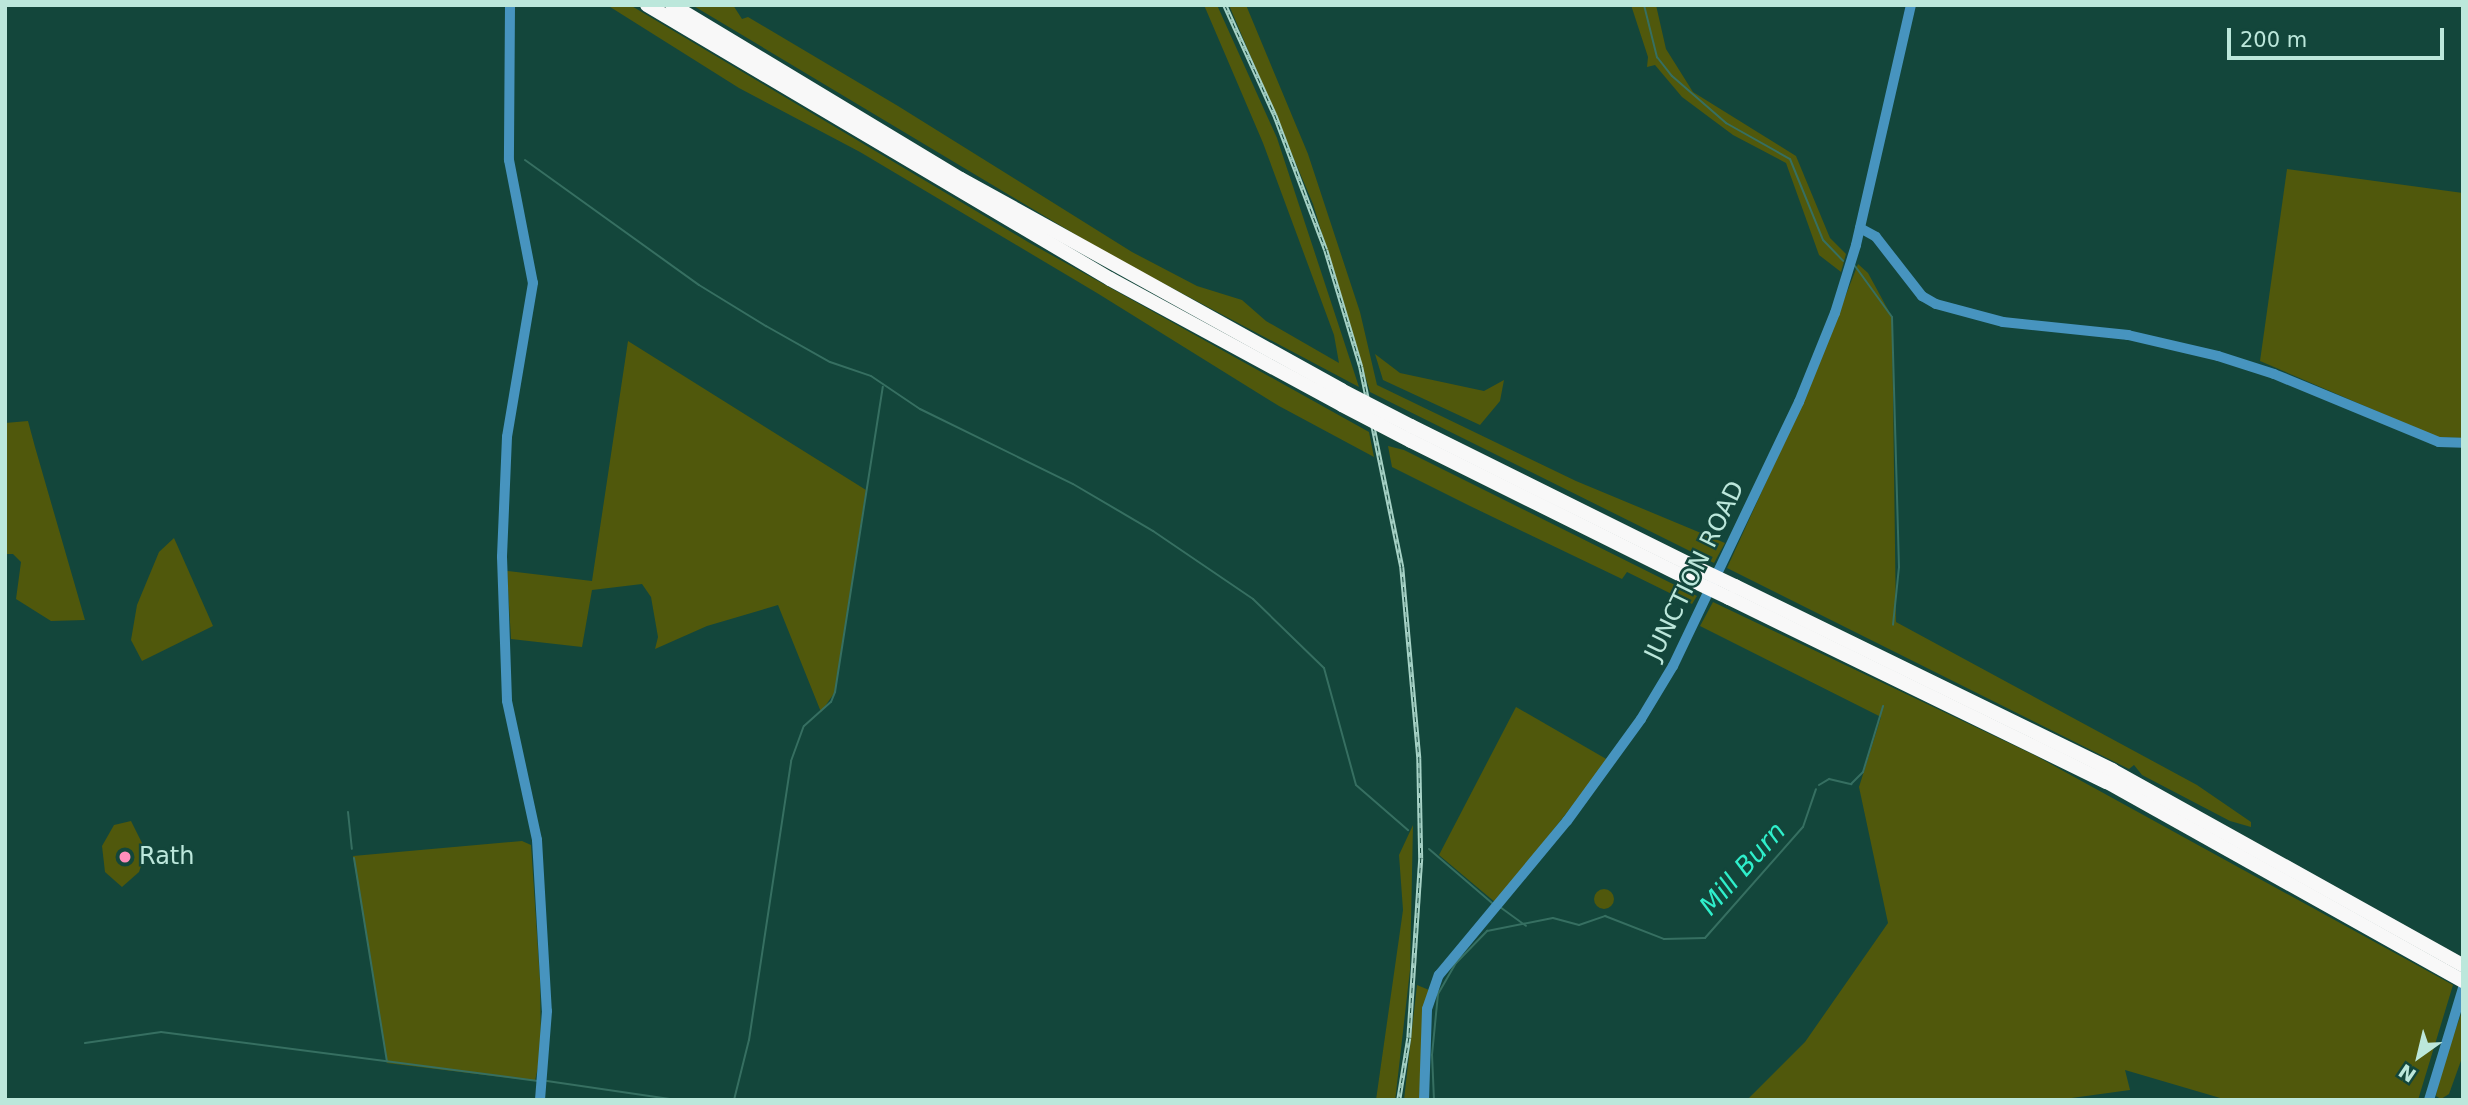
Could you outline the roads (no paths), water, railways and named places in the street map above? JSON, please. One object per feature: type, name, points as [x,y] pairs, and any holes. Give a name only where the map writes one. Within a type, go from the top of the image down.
[{"type":"highway","points":[[647,5],[1087,265],[1411,434],[1690,572],[2112,770],[2463,965]]},
{"type":"highway","points":[[672,5],[973,185],[1342,398]]},
{"type":"highway","points":[[1732,592],[2107,782],[2463,981]]},
{"type":"street","points":[[510,5],[509,160],[533,283],[502,474],[506,687],[537,840],[547,1011],[540,1100]]},
{"type":"street","name":"JUNCTION ROAD","points":[[1424,1100],[1427,1009],[1435,983],[1589,792],[1667,678],[1812,371],[1860,229],[1911,5]]},
{"type":"street","points":[[1860,229],[1876,237],[1922,296],[1936,304],[2003,322],[2128,335],[2218,356],[2274,374],[2439,442],[2463,443]]},
{"type":"street","points":[[2429,1100],[2463,988]]},
{"type":"waterway","points":[[1644,5],[1657,57],[1672,76],[1726,123],[1790,159],[1823,240],[1843,261]]},
{"type":"waterway","points":[[525,160],[699,285],[766,326],[830,362],[871,376],[920,409],[1073,484],[1153,531],[1253,599],[1324,668],[1356,785],[1408,830]]},
{"type":"waterway","points":[[1855,266],[1892,317],[1899,567],[1893,625]]},
{"type":"waterway","points":[[734,1100],[749,1040],[791,761],[804,726],[831,702],[835,692],[883,387]]},
{"type":"waterway","points":[[1819,785],[1829,779],[1851,784],[1863,772],[1883,706]]},
{"type":"waterway","name":"Mill Burn","points":[[1434,1100],[1432,1055],[1438,994],[1456,963],[1487,931],[1553,918],[1579,925],[1605,916],[1664,939],[1705,938],[1803,827],[1816,789]]},
{"type":"waterway","points":[[348,812],[352,849]]},
{"type":"waterway","points":[[1429,849],[1492,903]]},
{"type":"waterway","points":[[354,858],[387,1061]]},
{"type":"waterway","points":[[1500,907],[1526,926]]},
{"type":"waterway","points":[[85,1043],[161,1032],[538,1081]]},
{"type":"waterway","points":[[547,1081],[677,1100]]},
{"type":"railway","points":[[1225,5],[1275,115],[1326,250],[1361,367],[1402,567],[1419,758],[1421,858],[1409,1038],[1399,1100]]},
{"type":"place","name":"Rath","points":[[125,857]]}]
